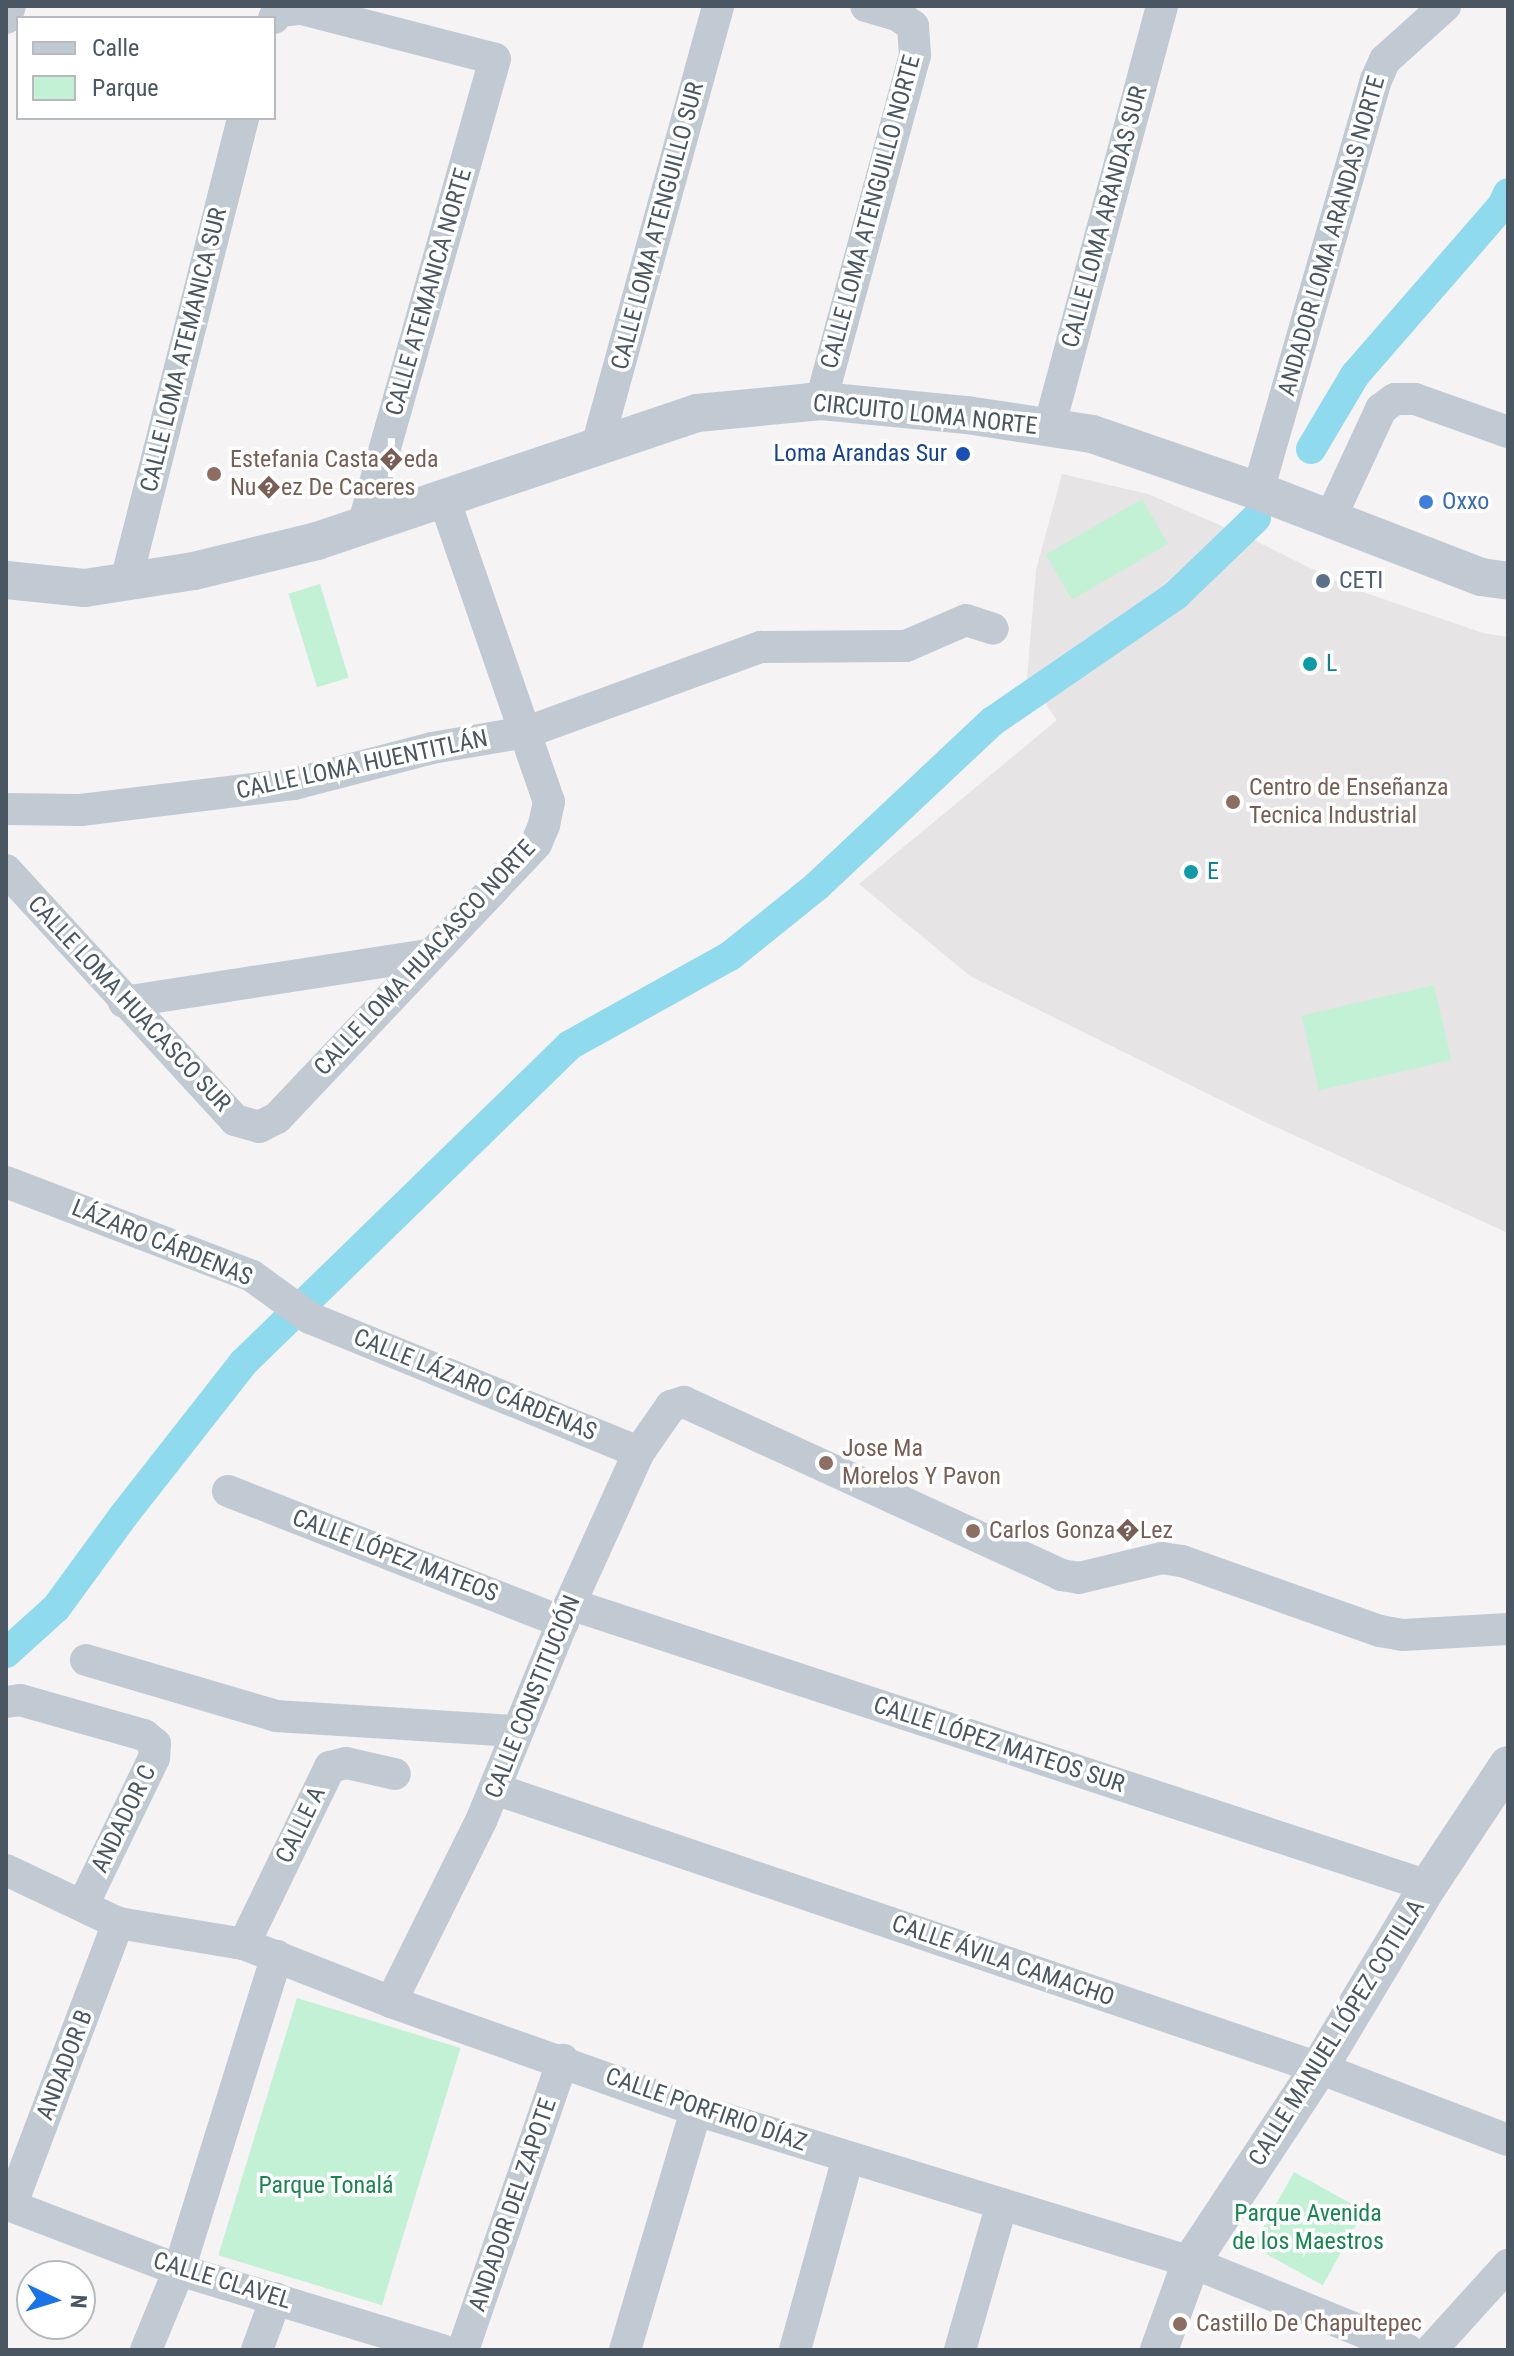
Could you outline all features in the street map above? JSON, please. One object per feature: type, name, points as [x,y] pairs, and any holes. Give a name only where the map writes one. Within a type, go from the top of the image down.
[{"type":"street","points":[[6,18],[10,6]]},
{"type":"street","name":"CALLE LOMA ATENGUILLO SUR","points":[[597,446],[718,6]]},
{"type":"street","name":"CALLE LOMA ATENGUILLO NORTE","points":[[821,401],[915,55],[913,26],[897,15],[866,6]]},
{"type":"street","name":"CALLE LOMA ARANDAS SUR","points":[[1049,428],[1162,6]]},
{"type":"street","name":"ANDADOR LOMA ARANDAS NORTE","points":[[1258,491],[1376,80],[1385,60],[1445,6]]},
{"type":"street","name":"CALLE ATEMANICA NORTE","points":[[276,15],[302,9],[495,59],[363,524]]},
{"type":"street","name":"CALLE LOMA ATEMANICA SUR","points":[[126,581],[242,120]]},
{"type":"street","points":[[1330,519],[1381,409],[1395,399],[1415,399],[1508,432]]},
{"type":"street","name":"CIRCUITO LOMA NORTE","points":[[6,580],[85,588],[194,571],[317,541],[443,496],[697,413],[821,401],[967,415],[1092,434],[1258,491],[1481,577],[1508,581]]},
{"type":"street","name":"CALLE LOMA HUACASCO NORTE","points":[[259,1127],[277,1118],[427,955],[536,844],[540,835],[549,802],[443,496]]},
{"type":"street","name":"CALLE LOMA HUENTITLÁN","points":[[6,809],[81,810],[294,784],[432,748],[527,732],[761,647],[906,646],[966,620],[993,629]]},
{"type":"street","name":"CALLE LOMA HUACASCO SUR","points":[[6,870],[235,1120],[259,1127]]},
{"type":"street","points":[[124,1002],[427,955]]},
{"type":"street","name":"LÁZARO CÁRDENAS","points":[[6,1182],[252,1276],[310,1318]]},
{"type":"street","name":"CALLE LÁZARO CÁRDENAS","points":[[310,1318],[639,1452]]},
{"type":"street","name":"CALLE CONSTITUCIÓN","points":[[391,2002],[495,1789],[516,1731],[639,1452],[671,1406],[684,1402],[1061,1575],[1079,1578],[1162,1558],[1182,1561],[1380,1631],[1403,1635],[1508,1629]]},
{"type":"street","name":"CALLE LÓPEZ MATEOS","points":[[228,1491],[567,1613]]},
{"type":"street","name":"CALLE LÓPEZ MATEOS SUR","points":[[567,1613],[1428,1886]]},
{"type":"street","points":[[86,1660],[276,1716],[516,1731]]},
{"type":"street","name":"ANDADOR C","points":[[6,1701],[20,1700],[144,1735],[155,1744],[154,1758],[83,1905]]},
{"type":"street","name":"CALLE A","points":[[244,1944],[330,1767],[346,1763],[395,1774]]},
{"type":"street","name":"CALLE MANUEL LÓPEZ COTILLA","points":[[1159,2350],[1191,2262],[1319,2068],[1428,1886],[1508,1765]]},
{"type":"street","name":"CALLE ÁVILA CAMACHO","points":[[495,1789],[1319,2068],[1508,2140]]},
{"type":"street","name":"CALLE PORFIRIO DÍAZ","points":[[6,1870],[118,1923],[244,1944],[391,2002],[563,2060],[696,2110],[1191,2262],[1398,2348]]},
{"type":"street","name":"ANDADOR B","points":[[9,2205],[118,1923]]},
{"type":"street","points":[[146,2350],[179,2270],[277,1956]]},
{"type":"street","name":"ANDADOR DEL ZAPOTE","points":[[463,2350],[563,2060]]},
{"type":"street","points":[[625,2350],[696,2110]]},
{"type":"street","points":[[795,2350],[848,2158]]},
{"type":"street","points":[[960,2350],[1002,2204]]},
{"type":"street","name":"CALLE CLAVEL","points":[[9,2205],[179,2270],[428,2348]]},
{"type":"street","points":[[1431,2350],[1508,2265]]},
{"type":"street","points":[[257,2350],[276,2298]]},
{"type":"shaded area","name":"Centro de Enseñanza Tecnica Industrial","points":[[1062,474],[1148,494],[1252,539],[1348,587],[1483,633],[1508,637],[1508,1233],[1265,1122],[970,976],[859,884],[1057,720],[1027,678],[1036,570]]},
{"type":"green space","points":[[1142,499],[1168,544],[1072,600],[1046,554]]},
{"type":"green space","points":[[320,584],[349,678],[317,687],[288,594]]},
{"type":"green space","points":[[1434,985],[1451,1060],[1319,1091],[1301,1016]]},
{"type":"green space","name":"Parque Tonalá","points":[[297,1998],[461,2048],[382,2305],[218,2255]]},
{"type":"green space","name":"Parque Avenida de los Maestros","points":[[1294,2172],[1364,2211],[1323,2285],[1253,2246]]},
{"type":"waterway","points":[[1311,449],[1355,375],[1502,206],[1508,193]]},
{"type":"waterway","points":[[6,1653],[56,1608],[243,1363],[570,1045],[730,956],[817,886],[993,721],[1176,595],[1256,518]]},
{"type":"place","name":"Loma Arandas Sur","points":[[963,454]]},
{"type":"place","name":"Estefania Casta�eda Nu�ez De Caceres","points":[[214,474]]},
{"type":"place","name":"Oxxo","points":[[1426,502]]},
{"type":"place","name":"CETI","points":[[1323,581]]},
{"type":"place","name":"L","points":[[1310,664]]},
{"type":"place","name":"Centro de Enseñanza Tecnica Industrial","points":[[1233,802]]},
{"type":"place","name":"E","points":[[1191,872]]},
{"type":"place","name":"Jose Ma Morelos Y Pavon","points":[[826,1463]]},
{"type":"place","name":"Carlos Gonza�Lez","points":[[973,1531]]},
{"type":"place","name":"Castillo De Chapultepec","points":[[1180,2324]]}]
